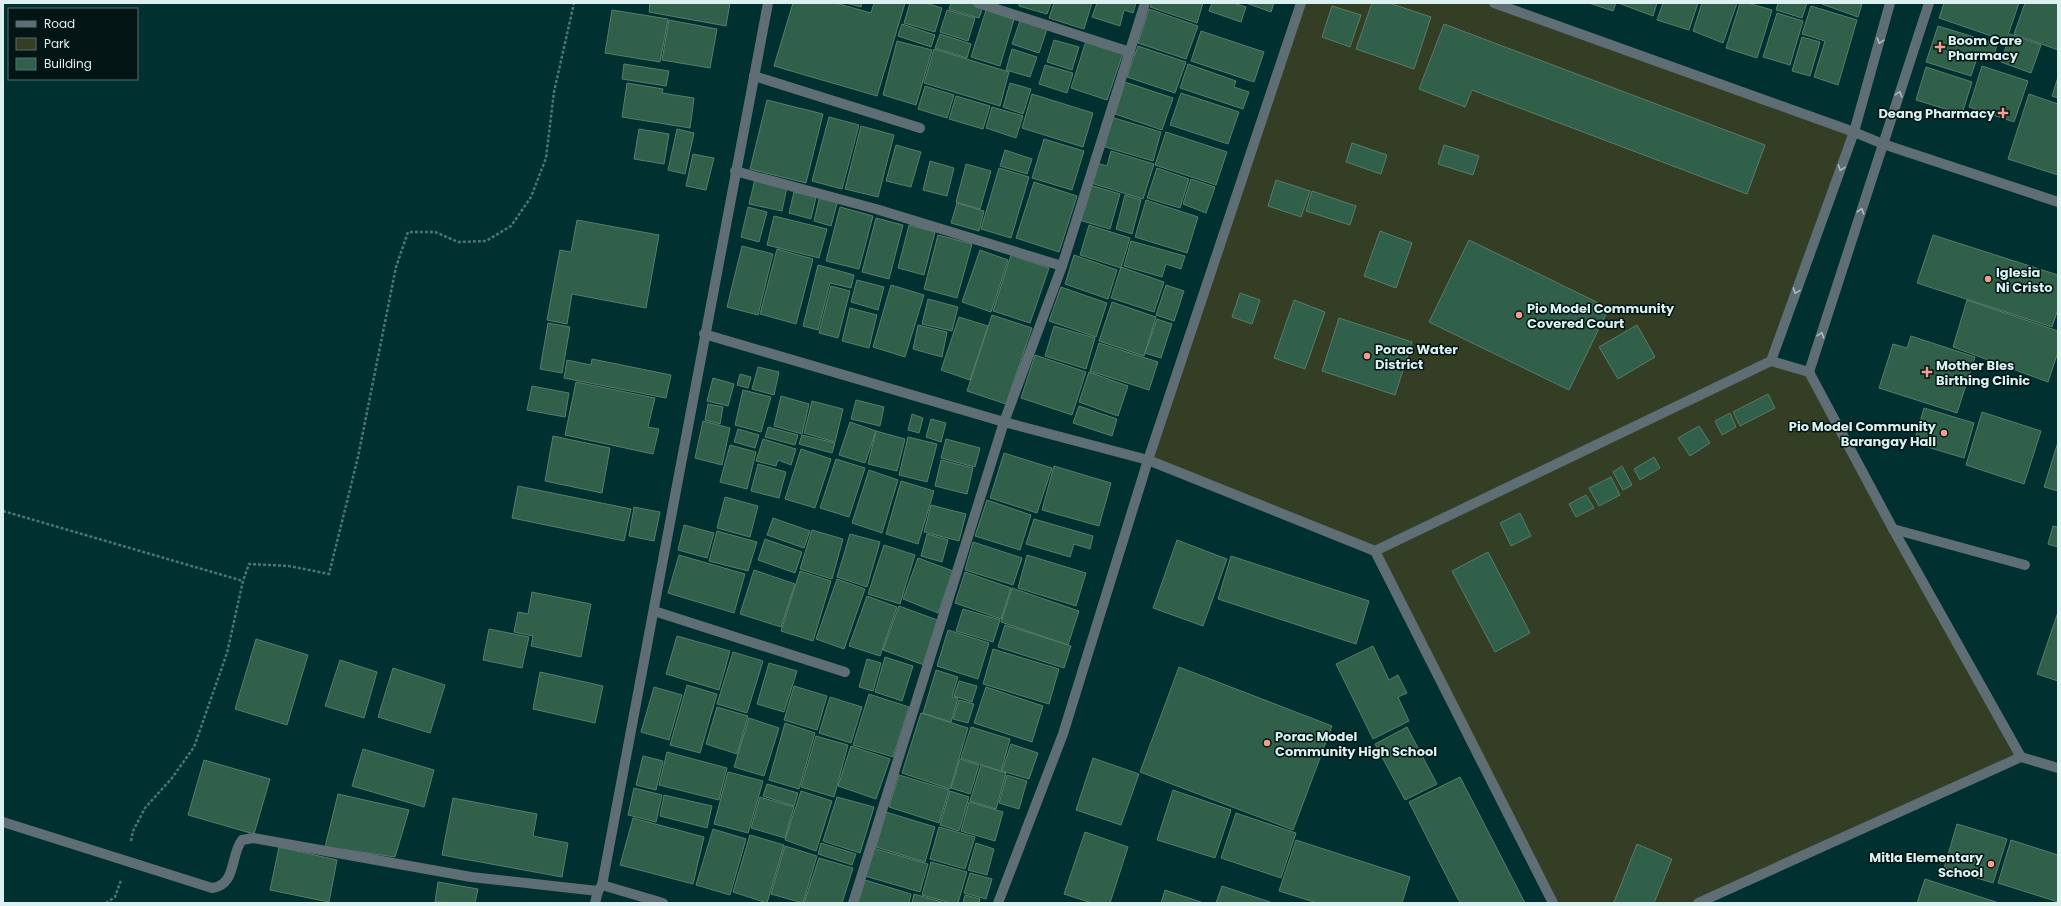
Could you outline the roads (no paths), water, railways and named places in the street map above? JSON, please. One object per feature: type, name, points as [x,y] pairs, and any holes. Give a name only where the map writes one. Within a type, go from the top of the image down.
[{"type":"street","points":[[595,903],[600,888],[654,611],[704,334],[768,3]]},
{"type":"street","points":[[978,3],[1130,52]]},
{"type":"street","points":[[853,903],[1004,422],[1062,266],[1145,3]]},
{"type":"street","points":[[998,903],[1062,734],[1148,460],[1301,3]]},
{"type":"street","points":[[1494,3],[1854,132],[1882,144],[2058,202]]},
{"type":"street","points":[[1771,360],[1854,132],[1890,3]]},
{"type":"street","points":[[1809,372],[1929,3]]},
{"type":"street","points":[[754,76],[920,128]]},
{"type":"street","points":[[735,171],[876,209],[1062,266]]},
{"type":"street","points":[[704,334],[1004,422],[1148,460],[1375,551],[1553,903]]},
{"type":"street","points":[[1375,551],[1771,360],[1809,372],[1893,528],[2021,756]]},
{"type":"street","points":[[1893,528],[2025,565]]},
{"type":"street","points":[[654,611],[845,672]]},
{"type":"street","points":[[1698,903],[2021,756],[2058,768]]},
{"type":"street","points":[[3,822],[212,888],[217,887],[227,880],[239,843],[242,840],[253,838],[471,877],[600,888],[663,903]]},
{"type":"place","name":"Boom Care Pharmacy","points":[[1940,47]]},
{"type":"place","name":"Deang Pharmacy","points":[[2003,113]]},
{"type":"place","name":"Iglesia Ni Cristo","points":[[1988,279]]},
{"type":"place","name":"Pio Model Community Covered Court","points":[[1519,315]]},
{"type":"place","name":"Porac Water District","points":[[1367,356]]},
{"type":"place","name":"Mother Bles Birthing Clinic","points":[[1927,372]]},
{"type":"place","name":"Pio Model Community Barangay Hall","points":[[1944,433]]},
{"type":"place","name":"Porac Model Community High School","points":[[1267,743]]},
{"type":"place","name":"Mitla Elementary School","points":[[1991,864]]}]
